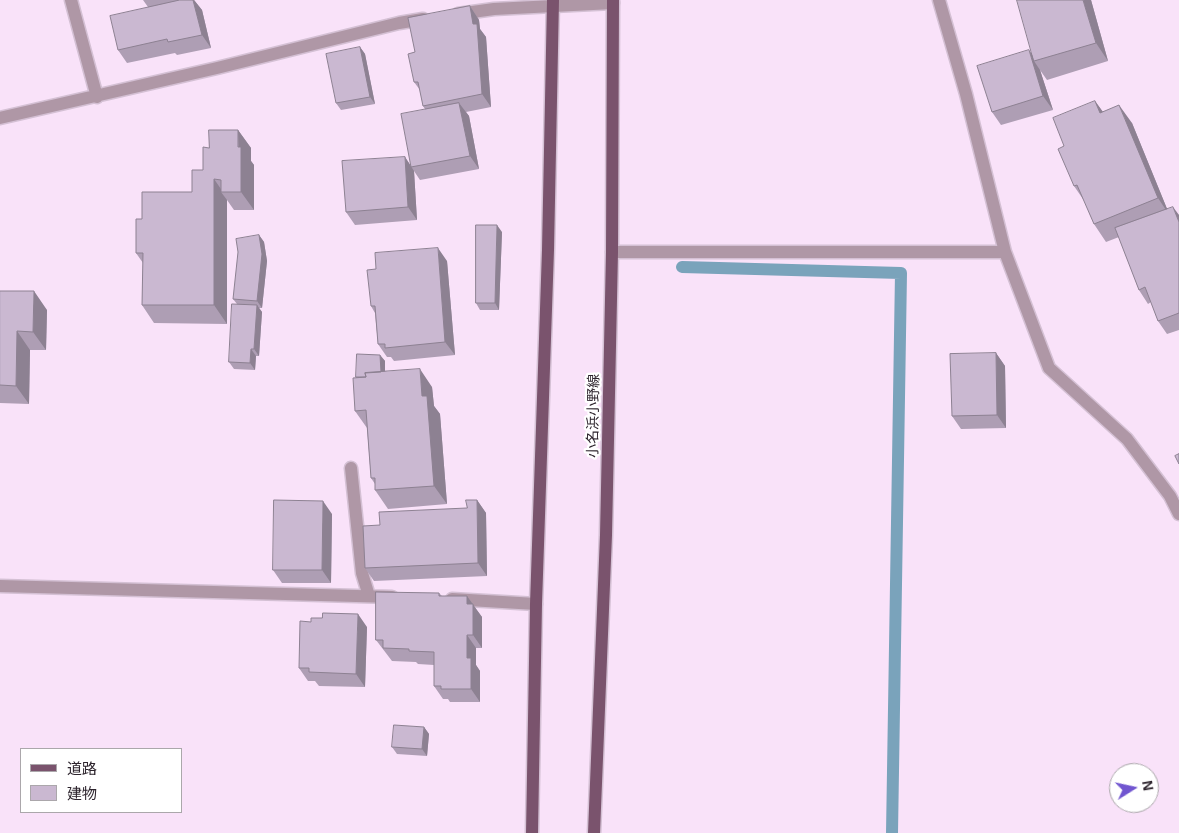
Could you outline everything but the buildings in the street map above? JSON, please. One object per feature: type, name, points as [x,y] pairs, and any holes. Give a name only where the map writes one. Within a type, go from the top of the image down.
[{"type":"main road","name":"小名浜小野線","points":[[594,833],[606,535],[612,252],[613,2]]},
{"type":"main road","points":[[532,833],[536,604],[548,259],[553,4]]},
{"type":"street","points":[[71,0],[97,97]]},
{"type":"street","points":[[939,0],[966,94],[1004,252],[1049,368],[1127,439],[1170,496],[1179,514]]},
{"type":"street","points":[[0,118],[97,97],[399,23],[494,9],[553,4],[613,2]]},
{"type":"street","points":[[612,252],[1004,252]]},
{"type":"street","points":[[350,468],[362,573],[369,596]]},
{"type":"street","points":[[0,586],[406,597]]},
{"type":"street","points":[[444,598],[536,604]]},
{"type":"waterway","points":[[682,267],[901,273],[892,833]]}]
